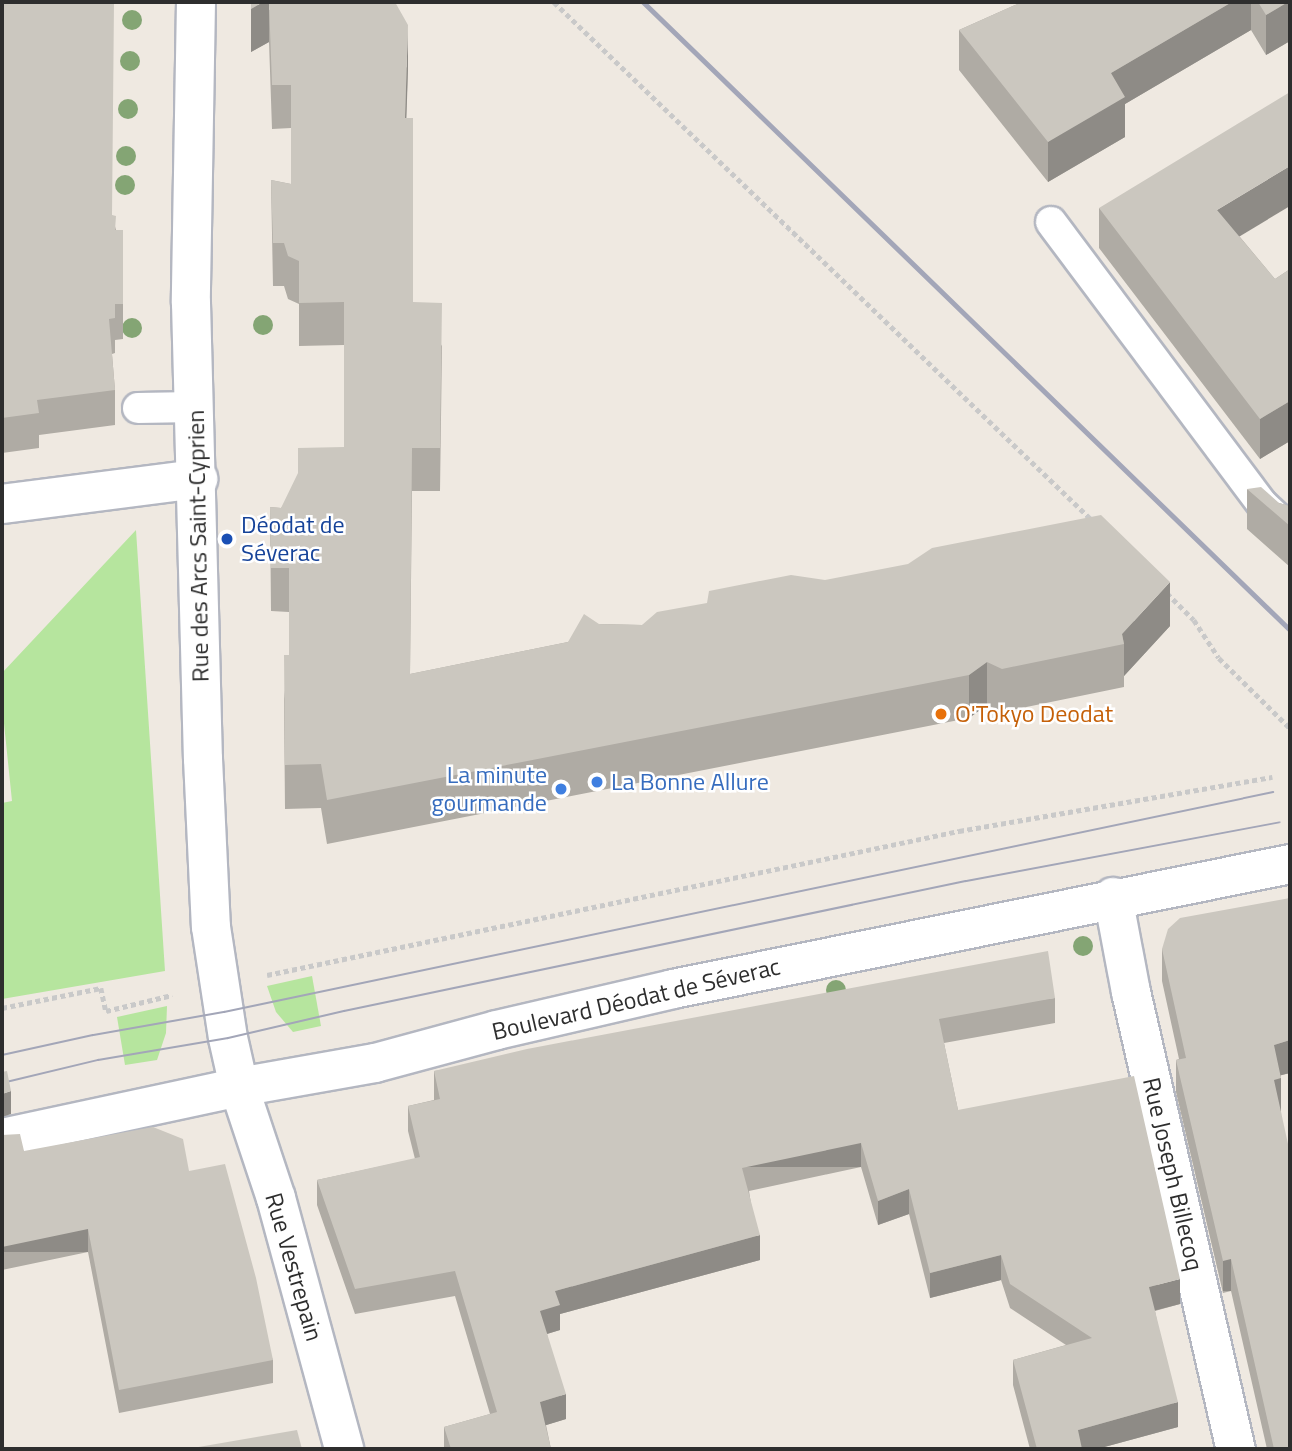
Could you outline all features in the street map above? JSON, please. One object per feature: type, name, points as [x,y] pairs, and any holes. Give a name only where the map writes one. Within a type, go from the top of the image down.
[{"type":"street","name":"Rue des Arcs Saint-Cyprien","points":[[196,2],[191,303],[198,479],[203,759],[210,919],[219,985],[239,1087]]},
{"type":"street","points":[[2,504],[198,479]]},
{"type":"street","name":"Boulevard Déodat de Séverac","points":[[2,1138],[239,1087],[375,1063],[590,1007],[1114,897],[1284,867]]},
{"type":"street","name":"Rue Joseph Billecoq","points":[[1114,897],[1131,992],[1236,1449]]},
{"type":"street","name":"Rue Vestrepain","points":[[239,1087],[276,1198],[344,1449]]},
{"type":"lane","points":[[1051,222],[1263,506],[1290,530]]},
{"type":"lane","points":[[138,408],[194,407]]},
{"type":"path","points":[[554,2],[1097,526]]},
{"type":"path","points":[[1165,592],[1194,620],[1219,657],[1290,728]]},
{"type":"path","points":[[2,1008],[101,988],[106,1011],[219,985],[959,831],[1272,776]]},
{"type":"green space","points":[[136,530],[165,971],[2,999],[2,803],[12,801],[2,704],[2,673]]},
{"type":"green space","points":[[312,976],[321,1026],[293,1032],[276,1012],[267,986]]},
{"type":"green space","points":[[167,1006],[166,1033],[157,1060],[125,1065],[117,1017]]},
{"type":"building","points":[[2,2],[114,2],[112,215],[116,216],[115,230],[123,230],[123,304],[115,304],[115,318],[109,319],[115,390],[37,400],[39,413],[2,418]]},
{"type":"building","points":[[251,2],[263,2],[251,9]]},
{"type":"building","points":[[269,2],[395,2],[408,25],[405,118],[413,118],[413,302],[442,303],[440,448],[412,448],[410,674],[568,642],[584,614],[599,624],[642,625],[657,612],[707,603],[709,591],[791,575],[825,580],[908,564],[932,548],[1101,515],[1170,582],[1122,634],[1124,644],[1002,669],[987,662],[969,675],[327,800],[321,764],[285,765],[284,655],[289,655],[289,568],[271,568],[270,507],[281,508],[298,473],[298,448],[344,447],[344,302],[299,303],[299,261],[288,256],[284,243],[273,243],[271,180],[291,184],[291,85],[272,85]]},
{"type":"building","points":[[1022,2],[1232,2],[1111,73],[1125,97],[1048,142],[959,30]]},
{"type":"building","points":[[1258,2],[1288,2],[1266,15]]},
{"type":"building","points":[[1290,92],[1290,166],[1217,210],[1275,279],[1290,269],[1290,401],[1260,419],[1099,208]]},
{"type":"building","points":[[1261,487],[1279,503],[1290,506],[1290,526],[1247,489]]},
{"type":"building","points":[[1290,898],[1290,1040],[1274,1045],[1281,1078],[1274,1080],[1290,1153],[1290,1449],[1274,1449],[1231,1259],[1223,1261],[1176,1060],[1186,1058],[1162,949],[1168,929],[1180,918]]},
{"type":"building","points":[[1048,951],[1055,998],[939,1019],[958,1110],[1134,1076],[1180,1279],[1149,1287],[1178,1402],[1078,1430],[1082,1449],[1037,1449],[1013,1360],[1092,1338],[1010,1284],[1001,1255],[930,1273],[909,1189],[878,1201],[861,1143],[742,1168],[760,1235],[555,1291],[560,1305],[540,1311],[566,1394],[540,1402],[551,1449],[451,1449],[444,1427],[497,1412],[455,1271],[355,1289],[317,1180],[420,1157],[408,1106],[440,1099],[434,1071],[527,1049]]},
{"type":"building","points":[[7,1071],[11,1091],[2,1094],[2,1072]]},
{"type":"building","points":[[153,1127],[183,1139],[189,1171],[225,1164],[256,1278],[273,1360],[119,1390],[88,1229],[2,1247],[2,1135],[20,1134],[24,1151]]},
{"type":"building","points":[[297,1430],[302,1449],[187,1449]]},
{"type":"tram line","points":[[2,1055],[93,1035],[224,1012],[1273,792]]},
{"type":"tram line","points":[[2,1083],[98,1060],[228,1038],[344,1011],[966,881],[1280,822]]},
{"type":"railway","points":[[643,2],[1290,630]]},
{"type":"place","name":"Déodat de Séverac","points":[[227,539]]},
{"type":"place","name":"O'Tokyo Deodat","points":[[941,714]]},
{"type":"place","name":"La Bonne Allure","points":[[597,782]]},
{"type":"place","name":"La minute gourmande","points":[[561,789]]}]
